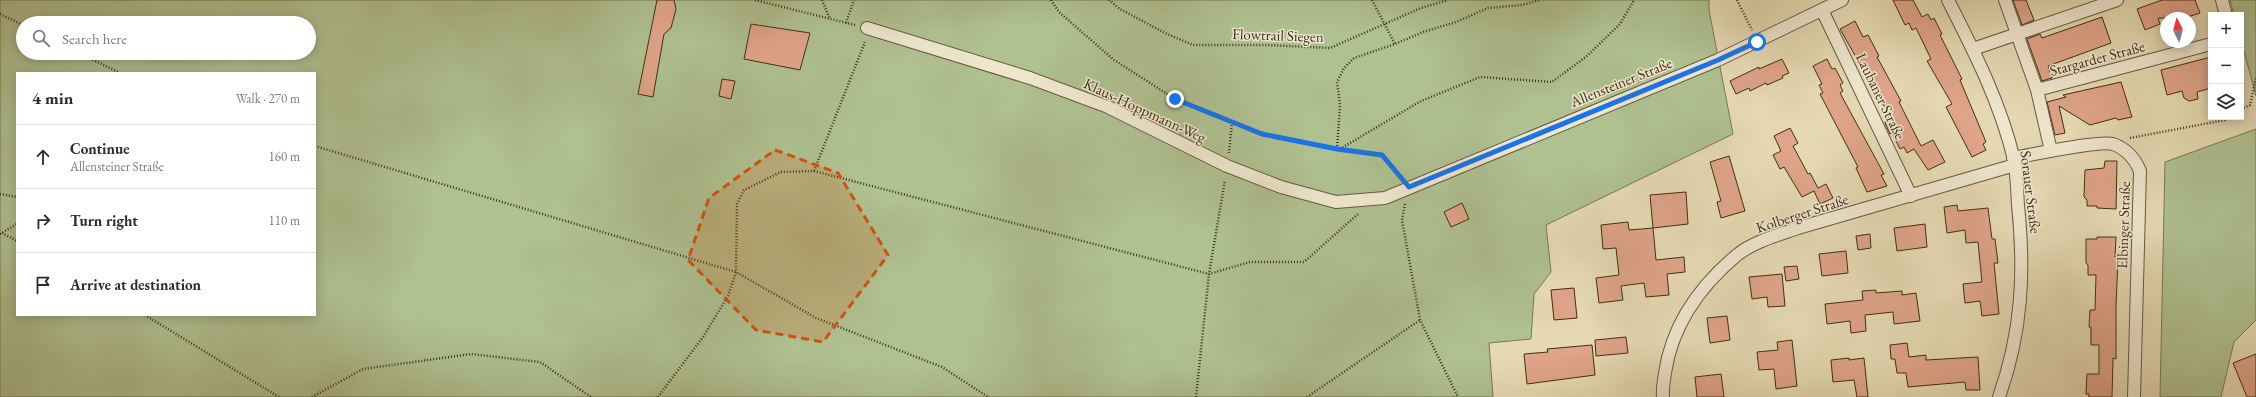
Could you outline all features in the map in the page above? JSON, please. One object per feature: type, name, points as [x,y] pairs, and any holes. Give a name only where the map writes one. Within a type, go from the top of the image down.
[{"type":"street","name":"Allensteiner Straße","points":[[1409,187],[1718,60],[1842,0]]},
{"type":"street","name":"Sorauer Straße","points":[[1948,0],[1973,49],[1996,102],[2014,161],[2021,236],[2021,290],[2016,340],[1999,397]]},
{"type":"street","name":"Stargarder Straße","points":[[2006,0],[2037,90],[2051,151]]},
{"type":"street","points":[[1973,49],[2117,0]]},
{"type":"street","points":[[2222,0],[2225,12]]},
{"type":"street","name":"Laubaner Straße","points":[[1822,10],[1911,196]]},
{"type":"street","name":"Klaus-Hoppmann-Weg","points":[[868,29],[1030,78],[1108,107],[1227,166],[1281,187],[1336,202],[1385,198],[1409,187]]},
{"type":"street","name":"Stargarder Straße","points":[[2037,90],[2208,45]]},
{"type":"street","name":"Elbinger Straße","points":[[2014,161],[2051,151],[2106,144],[2112,144],[2124,150],[2135,159],[2140,171],[2134,397]]},
{"type":"street","name":"Kolberger Straße","points":[[1663,397],[1668,356],[1679,325],[1695,298],[1737,255],[1765,240],[1798,228],[1911,196],[2014,161]]},
{"type":"path","points":[[755,0],[868,29],[814,171]]},
{"type":"path","points":[[822,0],[830,19]]},
{"type":"path","points":[[846,23],[854,0]]},
{"type":"path","points":[[1051,0],[1059,12],[1114,60],[1175,99],[1262,134],[1338,149],[1382,155],[1409,187],[1402,220],[1420,320],[1458,397]]},
{"type":"path","name":"Flowtrail Siegen","points":[[1109,0],[1120,9],[1146,23],[1193,45],[1268,45],[1330,48],[1350,41],[1383,24],[1421,8],[1448,0]]},
{"type":"path","points":[[1372,0],[1383,24],[1395,44]]},
{"type":"path","points":[[1338,149],[1340,105],[1337,82],[1344,68],[1354,58],[1395,44],[1422,32],[1456,22],[1488,8],[1522,5],[1540,0]]},
{"type":"path","points":[[1338,149],[1421,101],[1480,77],[1552,82],[1587,56],[1620,24],[1634,0]]},
{"type":"path","points":[[1737,0],[1757,42]]},
{"type":"path","points":[[0,14],[16,22]]},
{"type":"path","points":[[93,60],[118,72]]},
{"type":"path","points":[[2244,108],[2250,105],[2256,78]]},
{"type":"path","points":[[2124,150],[2130,137],[2225,120]]},
{"type":"path","points":[[1196,397],[1209,274],[1227,166],[1232,122]]},
{"type":"path","points":[[316,146],[736,272],[816,318],[942,367],[988,397]]},
{"type":"path","points":[[658,397],[703,337],[728,296],[736,272],[737,204],[744,190],[781,172],[814,171],[1209,274],[1250,262],[1304,262],[1365,210]]},
{"type":"path","points":[[0,194],[16,197]]},
{"type":"path","points":[[1,233],[16,225]]},
{"type":"path","points":[[1,233],[16,240]]},
{"type":"path","points":[[147,316],[279,397]]},
{"type":"path","points":[[1307,397],[1420,320]]},
{"type":"path","points":[[312,397],[363,369],[471,354],[540,362],[591,397]]},
{"type":"highlighted area","points":[[775,150],[838,173],[888,255],[823,342],[756,330],[688,260],[709,198]]},
{"type":"green space","points":[[0,0],[1709,0],[1709,10],[1733,134],[1546,225],[1551,272],[1534,294],[1531,339],[1489,343],[1493,397],[0,397]]},
{"type":"green space","points":[[2230,0],[2256,0],[2256,96],[2244,51],[2244,12],[2233,12]]},
{"type":"green space","points":[[2256,129],[2256,320],[2234,342],[2221,397],[2160,397],[2165,162]]},
{"type":"building","points":[[657,0],[674,0],[676,9],[671,28],[664,34],[653,97],[638,94]]},
{"type":"building","points":[[1893,0],[1913,0],[1922,17],[1928,14],[1931,20],[1934,18],[1942,34],[1940,35],[1962,79],[1960,80],[1986,142],[1983,144],[1986,150],[1972,157],[1946,107],[1952,104],[1927,61],[1931,59],[1916,28],[1912,30],[1909,23],[1905,25]]},
{"type":"building","points":[[2013,0],[2026,0],[2034,20],[2022,25]]},
{"type":"building","points":[[2162,0],[2195,0],[2200,13],[2196,14],[2196,12],[2160,12],[2160,18],[2158,18],[2160,24],[2145,30],[2137,9]]},
{"type":"building","points":[[2102,17],[2111,43],[2048,66],[2052,78],[2042,81],[2027,39],[2040,34],[2042,38]]},
{"type":"building","points":[[1855,21],[1863,37],[1868,35],[1879,56],[1877,57],[1901,101],[1899,102],[1921,146],[1933,140],[1945,162],[1928,170],[1914,149],[1907,153],[1904,147],[1900,149],[1892,133],[1890,134],[1885,123],[1889,115],[1840,29]]},
{"type":"building","points":[[751,24],[810,33],[800,70],[744,59]]},
{"type":"building","points":[[2208,58],[2208,89],[2197,92],[2198,99],[2189,101],[2184,98],[2182,91],[2167,95],[2161,70]]},
{"type":"building","points":[[1782,59],[1789,73],[1782,76],[1783,78],[1767,85],[1766,83],[1750,91],[1749,88],[1736,94],[1730,81],[1759,67],[1759,69]]},
{"type":"building","points":[[1827,59],[1832,69],[1835,68],[1843,83],[1840,85],[1843,91],[1840,93],[1884,174],[1881,175],[1887,186],[1867,192],[1856,168],[1858,167],[1820,94],[1823,93],[1819,85],[1822,84],[1813,66]]},
{"type":"building","points":[[722,79],[735,81],[731,99],[719,96]]},
{"type":"building","points":[[2121,82],[2132,117],[2118,120],[2116,118],[2090,125],[2059,106],[2065,133],[2055,135],[2047,102],[2066,97],[2063,95]]},
{"type":"building","points":[[1790,128],[1798,143],[1793,146],[1808,174],[1810,173],[1818,188],[1826,184],[1833,198],[1820,204],[1814,191],[1802,197],[1784,167],[1780,169],[1773,155],[1781,151],[1774,136]]},
{"type":"building","points":[[1729,156],[1745,211],[1721,218],[1717,202],[1721,201],[1710,162]]},
{"type":"building","points":[[2105,161],[2117,161],[2116,209],[2087,206],[2087,200],[2084,197],[2085,170],[2104,168]]},
{"type":"building","points":[[1686,192],[1688,224],[1653,228],[1650,195]]},
{"type":"building","points":[[1462,203],[1469,219],[1451,227],[1444,212]]},
{"type":"building","points":[[1957,205],[1958,211],[1988,208],[1992,239],[1995,239],[1998,263],[1994,263],[1999,314],[1982,316],[1980,301],[1965,303],[1963,284],[1982,282],[1978,242],[1966,243],[1965,230],[1947,233],[1944,207]]},
{"type":"building","points":[[1628,222],[1629,230],[1653,228],[1656,260],[1684,257],[1685,272],[1667,274],[1669,295],[1646,297],[1644,283],[1621,286],[1623,300],[1599,303],[1596,278],[1619,275],[1616,248],[1603,249],[1601,225]]},
{"type":"building","points":[[1925,224],[1927,247],[1897,251],[1894,228]]},
{"type":"building","points":[[1870,234],[1871,248],[1858,250],[1856,236]]},
{"type":"building","points":[[2097,237],[2116,237],[2115,257],[2118,258],[2116,359],[2113,358],[2112,397],[2089,397],[2089,394],[2086,394],[2087,374],[2099,374],[2099,345],[2091,345],[2091,327],[2089,327],[2090,310],[2095,310],[2096,275],[2088,275],[2088,265],[2086,263],[2086,239],[2097,239]]},
{"type":"building","points":[[1846,251],[1848,273],[1822,276],[1819,254]]},
{"type":"building","points":[[1797,266],[1799,279],[1786,281],[1784,267]]},
{"type":"building","points":[[1782,274],[1785,306],[1768,307],[1767,297],[1752,299],[1749,277]]},
{"type":"building","points":[[1574,288],[1577,318],[1554,320],[1551,290]]},
{"type":"building","points":[[1876,290],[1876,293],[1902,291],[1902,295],[1916,293],[1920,321],[1894,324],[1893,312],[1865,315],[1866,331],[1851,333],[1850,321],[1827,324],[1825,304],[1863,300],[1862,291]]},
{"type":"building","points":[[1727,316],[1730,340],[1710,343],[1707,318]]},
{"type":"building","points":[[1626,337],[1628,353],[1596,356],[1595,340]]},
{"type":"building","points":[[1792,340],[1797,386],[1776,389],[1774,369],[1759,370],[1757,352],[1778,350],[1777,342]]},
{"type":"building","points":[[1907,343],[1909,357],[1926,355],[1926,360],[1978,357],[1980,390],[1966,390],[1965,382],[1908,387],[1906,373],[1897,373],[1895,359],[1891,359],[1890,345]]},
{"type":"building","points":[[1592,345],[1595,375],[1527,384],[1524,354],[1548,352],[1547,349]]},
{"type":"building","points":[[2256,354],[2256,397],[2247,397],[2233,363]]},
{"type":"building","points":[[1849,358],[1849,360],[1864,358],[1868,397],[1857,397],[1854,380],[1833,382],[1831,360]]},
{"type":"building","points":[[1721,374],[1724,397],[1697,397],[1695,377]]},
{"type":"route","points":[[1175,99],[1262,134],[1337,149],[1382,155],[1409,187],[1718,60],[1757,42]]}]
